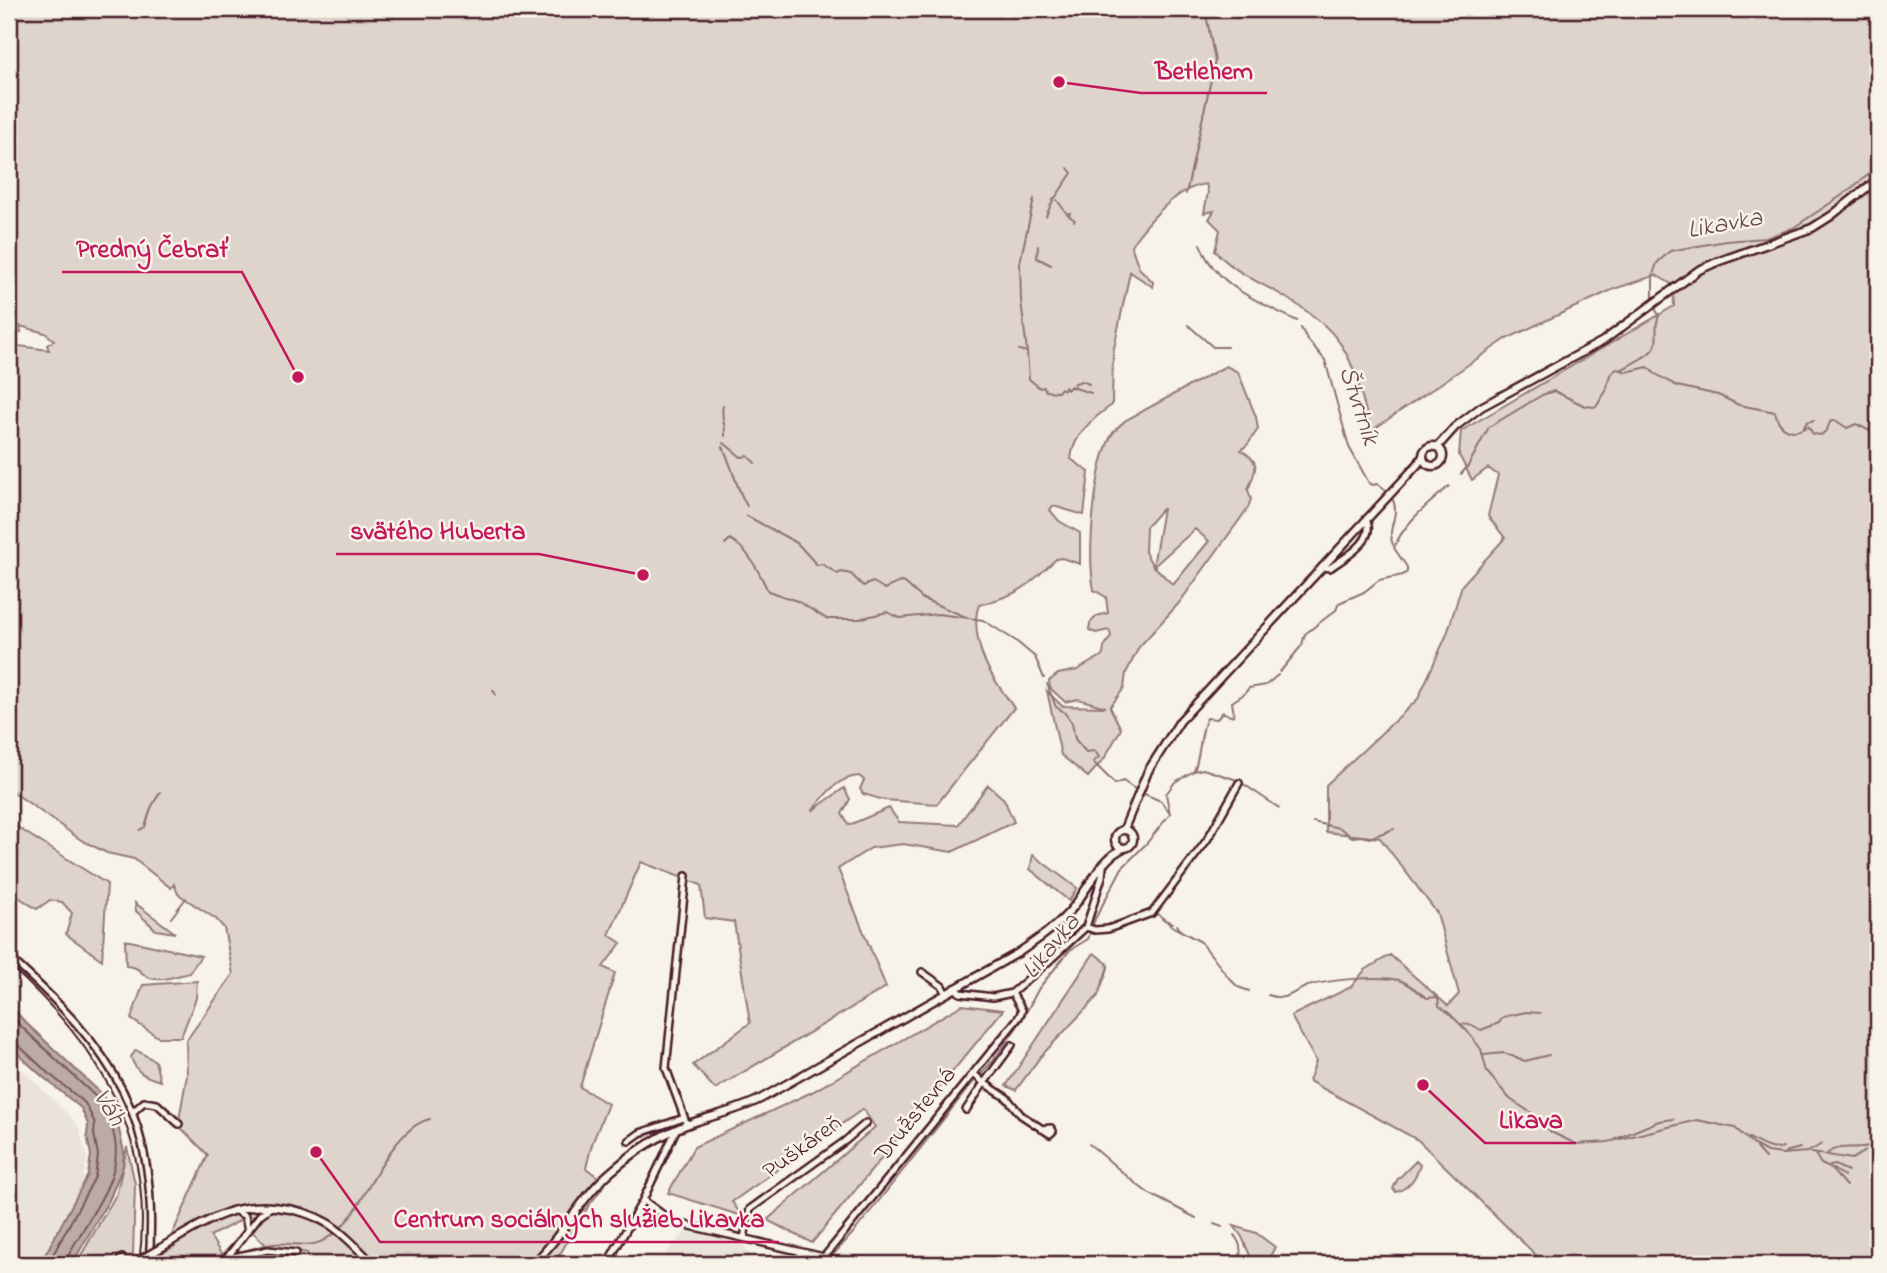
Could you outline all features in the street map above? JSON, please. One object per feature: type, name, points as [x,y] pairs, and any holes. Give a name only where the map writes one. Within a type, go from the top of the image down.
[{"type":"main road","points":[[1115,854],[1116,833],[1124,829],[1153,760],[1180,721],[1407,476],[1427,449],[1439,445],[1468,416],[1497,397],[1603,341],[1707,265],[1785,239],[1816,225],[1878,179]]},
{"type":"main road","points":[[1407,476],[1440,463],[1444,444],[1452,431]]},
{"type":"main road","points":[[1434,447],[1442,454]]},
{"type":"main road","points":[[1423,456],[1431,466]]},
{"type":"main road","points":[[533,1264],[599,1182],[637,1152],[676,1130],[685,1121],[729,1112],[758,1100],[1018,953],[1047,933],[1070,911],[1102,867],[1115,854],[1131,844],[1130,828],[1136,799]]},
{"type":"main road","points":[[1124,829],[1132,834]]},
{"type":"main road","points":[[1115,843],[1124,848]]},
{"type":"main road","points":[[133,1264],[234,1210],[271,1207],[311,1215],[334,1227],[373,1264]]},
{"type":"street","points":[[1322,568],[1330,568],[1362,543],[1368,535],[1366,519]]},
{"type":"street","points":[[1090,929],[1108,929],[1153,913],[1207,840],[1239,783]]},
{"type":"street","points":[[955,988],[960,993],[993,997],[1012,993],[1090,929],[1102,867]]},
{"type":"street","points":[[629,1141],[640,1133],[685,1121],[666,1068],[687,876]]},
{"type":"street","points":[[9,957],[74,1020],[107,1060],[133,1112],[151,1192],[149,1264]]},
{"type":"street","points":[[922,972],[942,986],[946,994]]},
{"type":"street","name":"Družstevná","points":[[824,1257],[1019,1017],[1022,1010],[1012,993]]},
{"type":"street","points":[[966,1110],[1012,1045]]},
{"type":"street","points":[[973,1073],[1007,1098],[1021,1115],[1041,1129]]},
{"type":"street","points":[[133,1112],[144,1102],[157,1104],[178,1124]]},
{"type":"street","name":"Puškáreň","points":[[744,1238],[750,1209],[866,1123]]},
{"type":"street","points":[[607,1264],[643,1200],[676,1130]]},
{"type":"street","points":[[643,1200],[674,1222],[824,1257],[839,1264]]},
{"type":"street","points":[[222,1264],[260,1215],[271,1207]]},
{"type":"street","points":[[234,1210],[245,1216],[248,1231]]},
{"type":"street","points":[[228,1258],[268,1250],[296,1253]]},
{"type":"street","points":[[792,1264],[803,1252]]},
{"type":"street","points":[[117,1264],[122,1258]]},
{"type":"shaded area","points":[[9,9],[1878,9],[1878,1264],[1545,1264],[1418,1140],[1309,1081],[1316,1061],[1291,1016],[1351,987],[1365,970],[1390,955],[1448,1006],[1459,994],[1437,913],[1380,838],[1326,832],[1326,785],[1418,699],[1447,634],[1462,585],[1505,538],[1488,516],[1498,475],[1488,468],[1472,480],[1459,455],[1461,431],[1674,306],[1673,285],[1656,275],[1614,289],[1506,339],[1371,431],[1352,365],[1333,335],[1302,308],[1237,270],[1215,251],[1220,230],[1209,219],[1214,211],[1204,213],[1208,192],[1206,184],[1184,192],[1164,207],[1131,245],[1139,268],[1153,282],[1153,287],[1130,272],[1113,353],[1112,405],[1085,428],[1073,450],[1071,459],[1089,472],[1084,515],[1053,506],[1050,510],[1059,521],[1080,533],[1080,564],[1062,558],[1056,559],[1022,589],[979,605],[976,619],[982,654],[1014,708],[937,804],[884,800],[863,794],[860,789],[864,780],[859,776],[838,783],[812,811],[844,788],[850,799],[842,814],[849,825],[889,808],[899,822],[958,825],[988,785],[1004,799],[1014,822],[952,852],[903,844],[871,848],[838,869],[886,987],[715,1089],[693,1065],[750,1023],[734,922],[705,918],[701,885],[641,862],[609,935],[621,943],[603,967],[615,973],[580,1087],[608,1104],[592,1144],[586,1168],[606,1183],[588,1207],[554,1264],[310,1264],[307,1253],[267,1246],[241,1220],[210,1236],[223,1257],[216,1264],[153,1264],[153,1258],[175,1246],[171,1237],[208,1155],[178,1125],[187,1075],[186,1041],[233,974],[224,928],[216,919],[178,894],[174,884],[171,888],[134,859],[107,853],[81,840],[9,789]],"holes":[[[20,326],[45,333],[54,340],[47,345],[49,350],[11,345],[18,341],[12,335],[21,332]]]},
{"type":"shaded area","points":[[1226,366],[1238,372],[1256,417],[1258,429],[1241,450],[1255,463],[1255,472],[1248,490],[1251,499],[1248,508],[1179,603],[1139,647],[1126,673],[1124,688],[1110,707],[1121,729],[1104,759],[1088,777],[1061,755],[1047,691],[1062,706],[1106,707],[1078,699],[1065,702],[1050,688],[1049,681],[1058,674],[1077,670],[1103,655],[1104,647],[1111,636],[1109,630],[1096,633],[1089,630],[1090,623],[1097,616],[1108,613],[1106,597],[1094,590],[1092,534],[1096,490],[1105,451],[1113,434],[1126,420]],"holes":[[[1163,509],[1153,566],[1145,552],[1146,527]],[[1195,529],[1209,541],[1173,585],[1154,566]]]},
{"type":"shaded area","points":[[9,822],[107,884],[102,960],[66,934],[72,913],[62,902],[50,900],[37,909],[9,891]]},
{"type":"shaded area","points":[[1033,855],[1077,888],[1069,901],[1030,869]]},
{"type":"shaded area","points":[[135,903],[175,933],[156,930],[136,911]]},
{"type":"shaded area","points":[[125,940],[201,956],[189,973],[155,979],[126,966]]},
{"type":"shaded area","points":[[1094,953],[1107,963],[1108,967],[1098,996],[1041,1056],[1016,1090],[1006,1086]]},
{"type":"shaded area","points":[[197,981],[196,998],[181,1037],[158,1037],[131,1019],[143,985]]},
{"type":"shaded area","points":[[962,1005],[1003,1010],[812,1243],[767,1220],[875,1127],[863,1109],[732,1202],[742,1216],[668,1193],[694,1147],[812,1092]]},
{"type":"shaded area","points":[[136,1050],[155,1061],[160,1081],[135,1067],[131,1057]]},
{"type":"shaded area","points":[[9,1057],[69,1115],[79,1128],[87,1157],[84,1177],[77,1194],[38,1264],[9,1264]]},
{"type":"shaded area","points":[[127,1147],[135,1184],[133,1256],[119,1264],[76,1264],[117,1193]]},
{"type":"shaded area","points":[[1416,1161],[1420,1165],[1414,1178],[1405,1188],[1396,1192],[1393,1189],[1397,1180]]},
{"type":"shaded area","points":[[1234,1226],[1256,1233],[1275,1247],[1266,1264],[1247,1264],[1252,1260]]},
{"type":"shaded area","points":[[689,1229],[742,1241],[754,1264],[655,1264]]},
{"type":"water","name":"Váh","points":[[9,1004],[102,1094],[117,1121],[124,1152],[123,1166],[110,1198],[72,1264],[40,1264],[88,1175],[91,1155],[87,1136],[88,1124],[81,1108],[9,1046]]},
{"type":"waterway","name":"Štvrtník","points":[[1186,194],[1215,61],[1205,9]]},
{"type":"waterway","name":"Likavka","points":[[1653,301],[1653,275],[1657,263],[1670,251],[1726,241],[1766,238],[1793,228],[1841,196],[1868,175],[1878,163]]},
{"type":"waterway","points":[[1055,198],[1072,173],[1068,168]]},
{"type":"waterway","points":[[1046,216],[1054,198]]},
{"type":"waterway","points":[[1027,352],[1020,262],[1034,199]]},
{"type":"waterway","points":[[1057,200],[1074,221]]},
{"type":"waterway","name":"Štvrtník","points":[[1200,244],[1207,259],[1228,282],[1297,321]]},
{"type":"waterway","points":[[1038,246],[1037,258],[1051,265]]},
{"type":"waterway","name":"Likavka","points":[[1461,474],[1489,427],[1542,395],[1554,391],[1585,406],[1596,407],[1606,391],[1610,375],[1616,369],[1621,370],[1642,358],[1654,347],[1659,316],[1654,306]]},
{"type":"waterway","points":[[1188,325],[1213,347],[1227,347]]},
{"type":"waterway","name":"Štvrtník","points":[[1301,328],[1325,360],[1349,447],[1369,483],[1377,484],[1385,490]]},
{"type":"waterway","points":[[1019,350],[1027,352],[1029,379],[1040,388],[1044,387],[1046,391],[1058,392],[1065,387],[1067,390],[1082,381],[1089,384]]},
{"type":"waterway","points":[[1622,370],[1626,372],[1648,367],[1677,386],[1718,395],[1739,405],[1775,412],[1787,430],[1797,431],[1808,426],[1813,434],[1821,435],[1830,422],[1835,420],[1847,428],[1856,424],[1876,434],[1878,427]]},
{"type":"waterway","points":[[1075,388],[1091,393]]},
{"type":"waterway","points":[[723,406],[725,436]]},
{"type":"waterway","points":[[1804,427],[1807,422],[1814,420]]},
{"type":"waterway","points":[[1870,431],[1878,441]]},
{"type":"waterway","points":[[724,443],[741,457],[748,456],[755,463]]},
{"type":"waterway","points":[[723,447],[747,506]]},
{"type":"waterway","name":"Likavka","points":[[1280,672],[1302,645],[1305,634],[1336,610],[1339,603],[1364,592],[1379,580],[1407,572],[1407,567],[1394,548],[1398,539],[1418,514],[1449,486]]},
{"type":"waterway","name":"Štvrtník","points":[[1393,500],[1393,545]]},
{"type":"waterway","points":[[747,516],[797,543],[817,565],[822,564],[838,574],[851,574],[863,586],[873,582],[885,589],[900,582],[905,583],[923,599],[966,617]]},
{"type":"waterway","points":[[725,544],[730,539],[743,549],[768,591],[797,601],[827,619],[859,619],[887,612],[900,618],[938,614],[983,620],[1035,657],[1044,678]]},
{"type":"waterway","name":"Likavka","points":[[831,1257],[993,1061],[1022,1020],[1039,988],[1070,950],[1088,939],[1095,919],[1122,868],[1170,814],[1166,794],[1175,782],[1194,771],[1207,718],[1217,719],[1223,712],[1234,715],[1232,702],[1249,688],[1266,685],[1278,675]]},
{"type":"waterway","points":[[1047,684],[1056,707],[1064,712],[1072,723],[1075,739],[1086,752],[1095,751],[1099,757],[1093,762],[1115,784],[1123,781],[1135,789]]},
{"type":"waterway","points":[[493,690],[496,695]]},
{"type":"waterway","points":[[1194,771],[1203,769],[1237,780]]},
{"type":"waterway","points":[[1242,783],[1279,808]]},
{"type":"waterway","points":[[140,830],[145,827],[160,792]]},
{"type":"waterway","points":[[1142,793],[1161,801],[1168,811]]},
{"type":"waterway","points":[[1313,822],[1339,828]]},
{"type":"waterway","points":[[1340,828],[1352,837],[1369,838],[1394,829]]},
{"type":"waterway","points":[[171,918],[186,898]]},
{"type":"waterway","points":[[1158,914],[1172,926],[1201,942],[1229,978],[1238,987],[1249,991]]},
{"type":"waterway","points":[[1162,919],[1173,923]]},
{"type":"waterway","points":[[1177,925],[1181,931]]},
{"type":"waterway","points":[[672,976],[676,943]]},
{"type":"waterway","points":[[1105,978],[1108,966]]},
{"type":"waterway","points":[[1268,995],[1285,997],[1317,984],[1379,978],[1403,981],[1427,998],[1438,997],[1439,1006],[1467,1031],[1481,1049],[1487,1072],[1510,1099],[1536,1116],[1551,1132],[1576,1144],[1608,1142],[1697,1120],[1735,1128],[1754,1145],[1767,1152],[1808,1152],[1822,1144]]},
{"type":"waterway","points":[[1460,1024],[1472,1025],[1481,1030],[1499,1023],[1503,1017],[1526,1012],[1540,1013]]},
{"type":"waterway","points":[[1483,1055],[1504,1053],[1525,1061],[1549,1055]]},
{"type":"waterway","points":[[340,1229],[354,1212],[396,1144],[418,1124],[430,1119]]},
{"type":"waterway","points":[[1616,1139],[1659,1121],[1674,1119]]},
{"type":"waterway","points":[[1749,1138],[1770,1148],[1783,1147]]},
{"type":"waterway","points":[[1089,1144],[1149,1194],[1196,1218]]},
{"type":"waterway","points":[[1811,1153],[1826,1155],[1835,1149],[1869,1146]]},
{"type":"waterway","points":[[1756,1148],[1765,1158]]},
{"type":"waterway","points":[[1785,1152],[1800,1148]]},
{"type":"waterway","points":[[1828,1155],[1852,1159],[1865,1151]]},
{"type":"waterway","points":[[1815,1154],[1821,1164],[1830,1168],[1846,1186]]},
{"type":"waterway","points":[[1830,1166],[1835,1165],[1848,1171]]},
{"type":"waterway","points":[[1833,1169],[1844,1176]]},
{"type":"waterway","points":[[1214,1224],[1222,1227]]},
{"type":"waterway","points":[[212,1264],[231,1246],[240,1252],[282,1243],[305,1245],[320,1242],[335,1232]]},
{"type":"waterway","points":[[1234,1235],[1240,1244],[1240,1255],[1246,1261]]},
{"type":"waterway","points":[[72,1260],[81,1264]]},
{"type":"railway","points":[[9,965],[70,1028],[95,1062],[114,1097],[129,1135],[139,1175],[142,1218],[139,1264]]},
{"type":"place","name":"Betlehem","points":[[1059,82]]},
{"type":"place","name":"Predný Čebrať","points":[[298,377]]},
{"type":"place","name":"svätého Huberta","points":[[643,575]]},
{"type":"place","name":"Likava","points":[[1423,1085]]},
{"type":"place","name":"Centrum sociálnych služieb Likavka","points":[[316,1152]]}]
